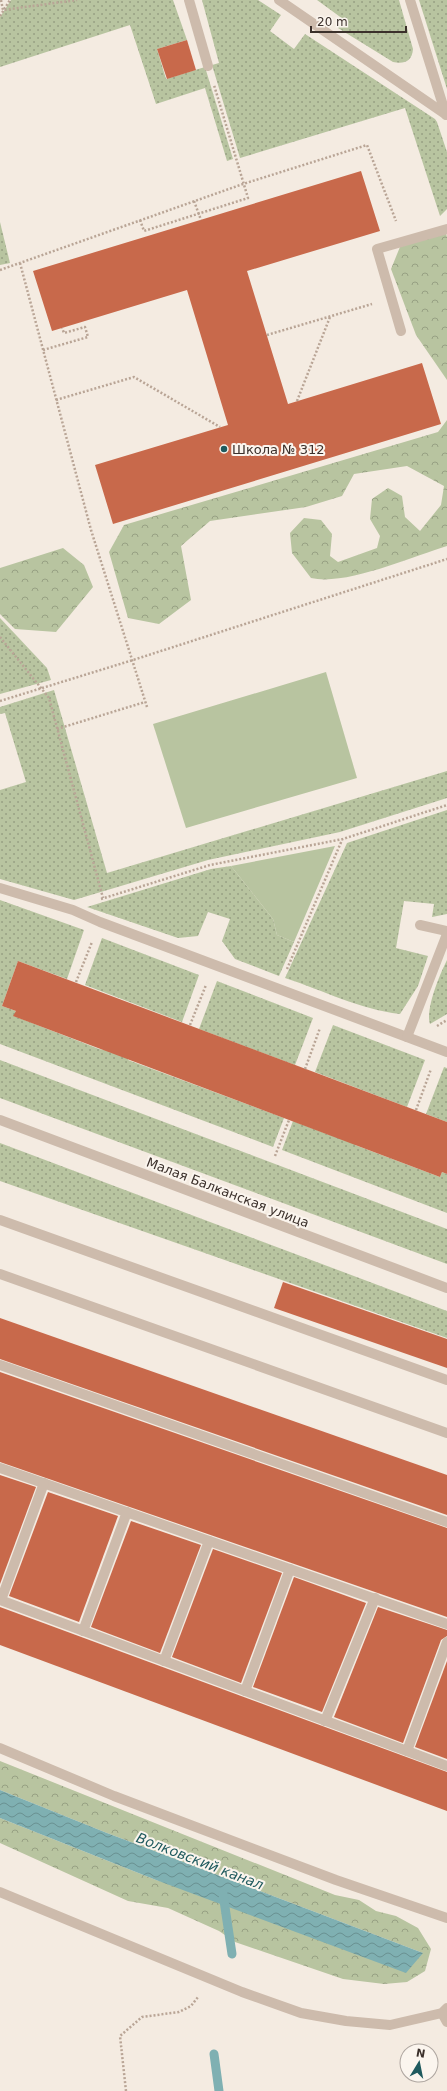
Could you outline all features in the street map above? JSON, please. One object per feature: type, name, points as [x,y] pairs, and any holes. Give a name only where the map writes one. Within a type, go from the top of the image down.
[{"type":"street","points":[[188,0],[208,66]]},
{"type":"street","points":[[279,0],[446,116]]},
{"type":"street","points":[[410,0],[446,116]]},
{"type":"street","points":[[401,331],[378,249],[447,229]]},
{"type":"street","points":[[0,888],[73,910],[100,922],[278,990],[443,1050]]},
{"type":"street","points":[[420,925],[447,931]]},
{"type":"street","points":[[407,1037],[447,934]]},
{"type":"street","name":"Малая Балканская улица","points":[[0,1120],[447,1288]]},
{"type":"street","points":[[0,1220],[447,1380]]},
{"type":"street","points":[[0,1274],[447,1433]]},
{"type":"street","points":[[0,1365],[447,1522]]},
{"type":"street","points":[[0,1468],[447,1624]]},
{"type":"street","points":[[44,1483],[1,1600],[447,1766]]},
{"type":"street","points":[[83,1631],[127,1512]]},
{"type":"street","points":[[164,1660],[209,1541]]},
{"type":"street","points":[[245,1691],[290,1569]]},
{"type":"street","points":[[325,1721],[375,1598]]},
{"type":"street","points":[[407,1751],[447,1642]]},
{"type":"street","points":[[0,1748],[114,1796],[336,1880],[447,1918]]},
{"type":"street","points":[[0,1892],[212,1980],[301,2013],[346,2021],[390,2025],[445,2011],[447,2022]]},
{"type":"path","points":[[1,0],[4,10]]},
{"type":"path","points":[[0,16],[10,0]]},
{"type":"path","points":[[4,10],[77,0]]},
{"type":"path","points":[[140,220],[144,230],[248,198],[208,66]]},
{"type":"path","points":[[0,270],[243,184],[367,145],[394,212],[402,242]]},
{"type":"path","points":[[194,201],[201,220]]},
{"type":"path","points":[[20,263],[91,530],[147,707]]},
{"type":"path","points":[[267,335],[392,298]]},
{"type":"path","points":[[297,401],[330,317]]},
{"type":"path","points":[[43,350],[88,337],[85,327],[64,333],[62,328]]},
{"type":"path","points":[[56,400],[134,377],[220,427]]},
{"type":"path","points":[[0,701],[447,559]]},
{"type":"path","points":[[0,637],[49,698],[103,898]]},
{"type":"path","points":[[57,729],[146,702]]},
{"type":"path","points":[[97,900],[210,865],[343,839],[447,805]]},
{"type":"path","points":[[278,990],[343,839]]},
{"type":"path","points":[[76,982],[100,922]]},
{"type":"path","points":[[190,1026],[214,965]]},
{"type":"path","points":[[305,1069],[327,1008]]},
{"type":"path","points":[[416,1110],[443,1050]]},
{"type":"path","points":[[275,1156],[288,1120]]},
{"type":"path","points":[[126,2091],[120,2036],[142,2018],[179,2012],[191,2006],[212,1980]]},
{"type":"green space","points":[[11,0],[173,0],[187,40],[157,49],[166,79],[205,67],[233,159],[227,161],[205,88],[156,104],[130,25],[0,67],[0,17]]},
{"type":"green space","points":[[202,0],[258,0],[281,15],[270,31],[294,49],[305,34],[435,119],[447,152],[447,209],[440,216],[405,108],[240,158],[212,65],[219,63]]},
{"type":"green space","points":[[317,0],[399,0],[413,49],[411,57],[407,61],[401,63],[393,62],[338,28],[343,19]]},
{"type":"green space","points":[[419,0],[447,0],[447,89]]},
{"type":"green space","points":[[0,222],[10,263],[0,265]]},
{"type":"green space","points":[[445,230],[447,237],[447,380],[416,335],[391,269],[402,242]]},
{"type":"green space","points":[[447,420],[447,546],[360,574],[342,578],[311,578],[292,553],[290,533],[304,518],[321,520],[332,534],[330,556],[338,562],[377,548],[380,536],[370,519],[372,499],[388,488],[402,496],[405,517],[420,531],[441,505],[444,486],[407,466],[354,474],[342,496],[306,507],[210,521],[181,546],[191,600],[159,624],[128,618],[109,552],[124,525],[438,432]]},
{"type":"green space","points":[[63,548],[84,565],[93,587],[56,632],[15,629],[0,614],[0,568]]},
{"type":"green space","points":[[0,618],[47,668],[51,680],[0,694]]},
{"type":"green space","points":[[326,672],[357,778],[186,828],[153,724]]},
{"type":"green space","points":[[54,690],[107,873],[447,771],[447,798],[340,832],[208,860],[74,900],[0,879],[0,790],[26,782],[5,713],[0,714],[0,707]]},
{"type":"green space","points":[[447,810],[447,914],[432,917],[434,904],[404,901],[396,948],[428,956],[418,986],[400,1014],[385,1012],[356,1004],[285,978],[347,843]]},
{"type":"green space","points":[[335,846],[294,942],[277,935],[273,919],[231,866]]},
{"type":"green space","points":[[231,866],[273,919],[277,935],[294,942],[279,976],[235,959],[222,941],[230,919],[208,912],[198,936],[178,938],[87,907],[211,869]]},
{"type":"green space","points":[[0,900],[84,930],[67,979],[18,961],[2,1006],[16,1011],[14,1016],[99,1049],[129,1055],[128,1060],[284,1118],[273,1147],[0,1044]]},
{"type":"green space","points":[[102,938],[199,975],[182,1022],[85,985]]},
{"type":"green space","points":[[447,960],[447,1014],[430,1024],[429,1018],[431,1001],[437,982]]},
{"type":"green space","points":[[217,981],[313,1018],[295,1065],[199,1029]]},
{"type":"green space","points":[[333,1025],[425,1060],[407,1107],[315,1072]]},
{"type":"green space","points":[[0,1060],[447,1229],[447,1264],[0,1098]]},
{"type":"green space","points":[[444,1067],[447,1068],[447,1122],[426,1114]]},
{"type":"green space","points":[[293,1121],[327,1134],[357,1141],[355,1145],[440,1177],[442,1172],[447,1174],[447,1213],[282,1150]]},
{"type":"green space","points":[[0,1143],[447,1311],[447,1338],[0,1181]]},
{"type":"green space","points":[[0,1761],[335,1895],[359,1900],[376,1911],[396,1916],[418,1928],[431,1949],[425,1971],[407,1982],[384,1984],[343,1979],[235,1942],[219,1931],[168,1908],[128,1901],[0,1843],[0,1818],[156,1880],[423,1953],[107,1833],[0,1790]]},
{"type":"water","points":[[0,1790],[107,1833],[423,1953],[406,1973],[156,1880],[0,1818]]},
{"type":"building","points":[[187,40],[196,70],[167,79],[157,49]]},
{"type":"building","points":[[361,171],[380,231],[247,271],[288,404],[422,363],[441,424],[113,524],[95,465],[228,425],[187,290],[52,331],[33,271]]},
{"type":"building","points":[[18,961],[447,1122],[447,1174],[442,1172],[440,1177],[13,1016],[16,1011],[2,1006]]},
{"type":"building","points":[[283,1282],[447,1339],[447,1368],[274,1308]]},
{"type":"building","points":[[0,1318],[447,1475],[447,1515],[0,1359]]},
{"type":"building","points":[[0,1372],[447,1528],[447,1617],[0,1462]]},
{"type":"building","points":[[0,1475],[36,1487],[0,1584]]},
{"type":"building","points":[[48,1492],[118,1516],[79,1622],[9,1596]]},
{"type":"building","points":[[131,1521],[201,1545],[160,1653],[91,1627]]},
{"type":"building","points":[[213,1549],[282,1573],[241,1683],[172,1657]]},
{"type":"building","points":[[294,1577],[366,1603],[322,1712],[253,1687]]},
{"type":"building","points":[[0,1607],[447,1772],[447,1811],[0,1645]]},
{"type":"building","points":[[378,1607],[447,1630],[447,1636],[441,1640],[403,1743],[334,1717]]},
{"type":"building","points":[[447,1661],[447,1759],[415,1747]]},
{"type":"waterway","points":[[223,1894],[232,1954]]},
{"type":"waterway","points":[[214,2054],[219,2091]]},
{"type":"place","name":"Школа № 312","points":[[224,449]]},
{"type":"water label","name":"Волковский канал","points":[[200,1861]]}]
